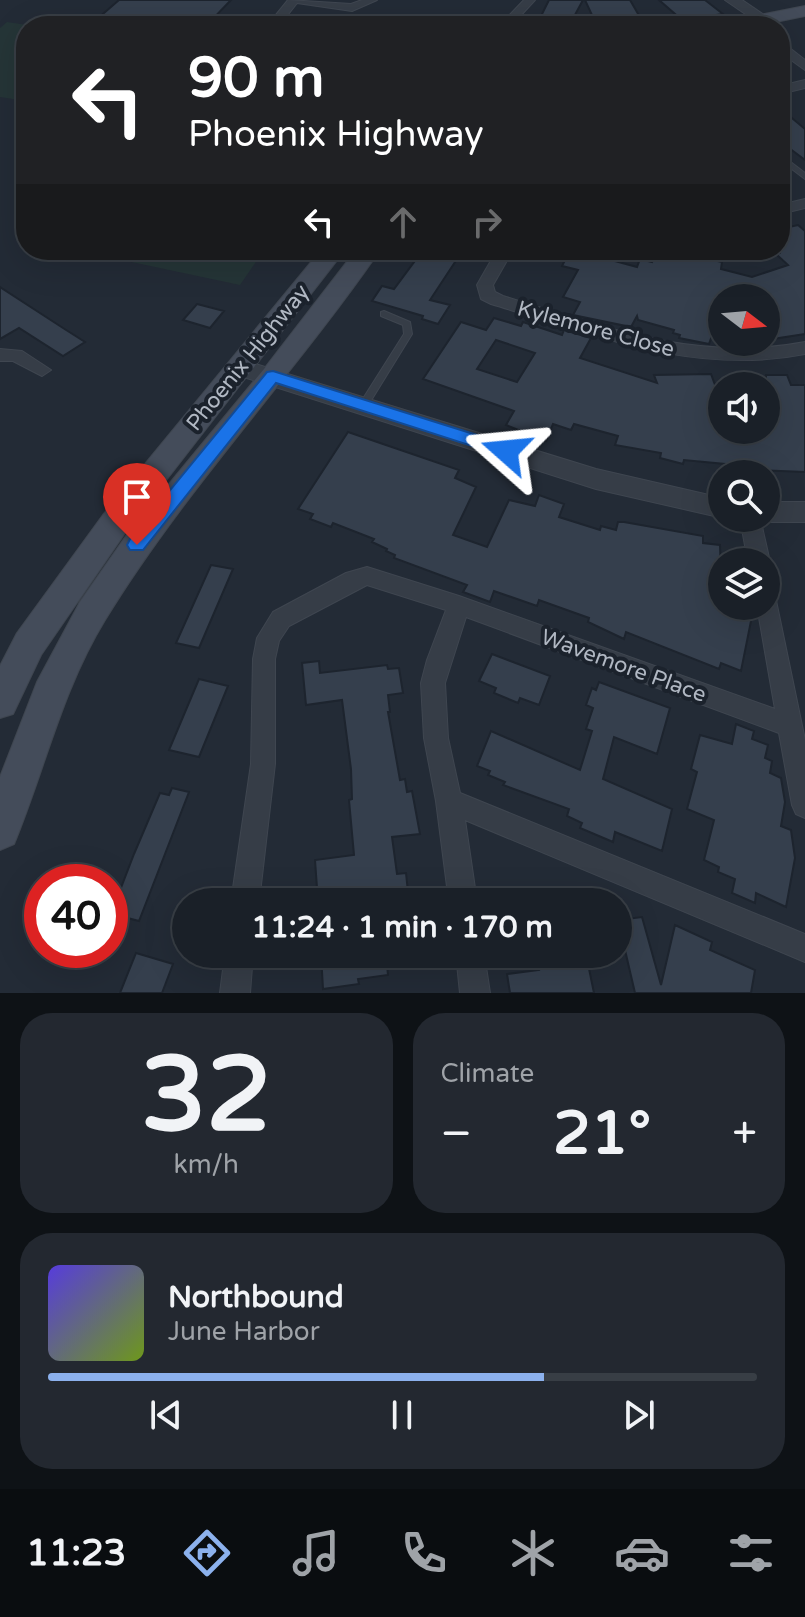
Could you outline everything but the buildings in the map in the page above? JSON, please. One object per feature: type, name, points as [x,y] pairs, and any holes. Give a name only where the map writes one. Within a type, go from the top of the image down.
[{"type":"main road","name":"Phoenix Highway","points":[[0,702],[29,644],[65,590],[325,260]]},
{"type":"main road","name":"Phoenix Highway","points":[[0,830],[49,693],[92,612],[137,545],[273,376],[360,260]]},
{"type":"street","points":[[282,16],[296,0],[352,8],[372,0]]},
{"type":"street","points":[[515,16],[530,0]]},
{"type":"street","points":[[732,0],[758,16]]},
{"type":"street","name":"Kylemore Close","points":[[499,260],[485,285],[487,295],[497,300],[690,353],[779,354],[805,348]]},
{"type":"street","points":[[0,355],[16,355],[42,370]]},
{"type":"street","points":[[239,367],[596,479],[708,505]]},
{"type":"street","points":[[780,512],[805,512]]},
{"type":"street","name":"Wavemore Place","points":[[247,888],[263,764],[264,659],[268,638],[281,619],[295,610],[367,576],[459,605],[790,726]]},
{"type":"street","points":[[459,605],[438,660],[433,683],[436,738],[449,801],[461,888]]},
{"type":"street","points":[[770,620],[805,805]]},
{"type":"street","points":[[449,801],[805,948]]},
{"type":"street","points":[[235,993],[238,968]]},
{"type":"street","points":[[472,968],[475,993]]},
{"type":"lane","points":[[364,405],[408,334],[407,324],[384,314]]},
{"type":"shaded area","points":[[7,22],[16,23],[16,99],[0,97],[0,28]]},
{"type":"shaded area","points":[[122,260],[257,260],[240,285]]},
{"type":"route","points":[[137,545],[273,376],[506,451]]}]
